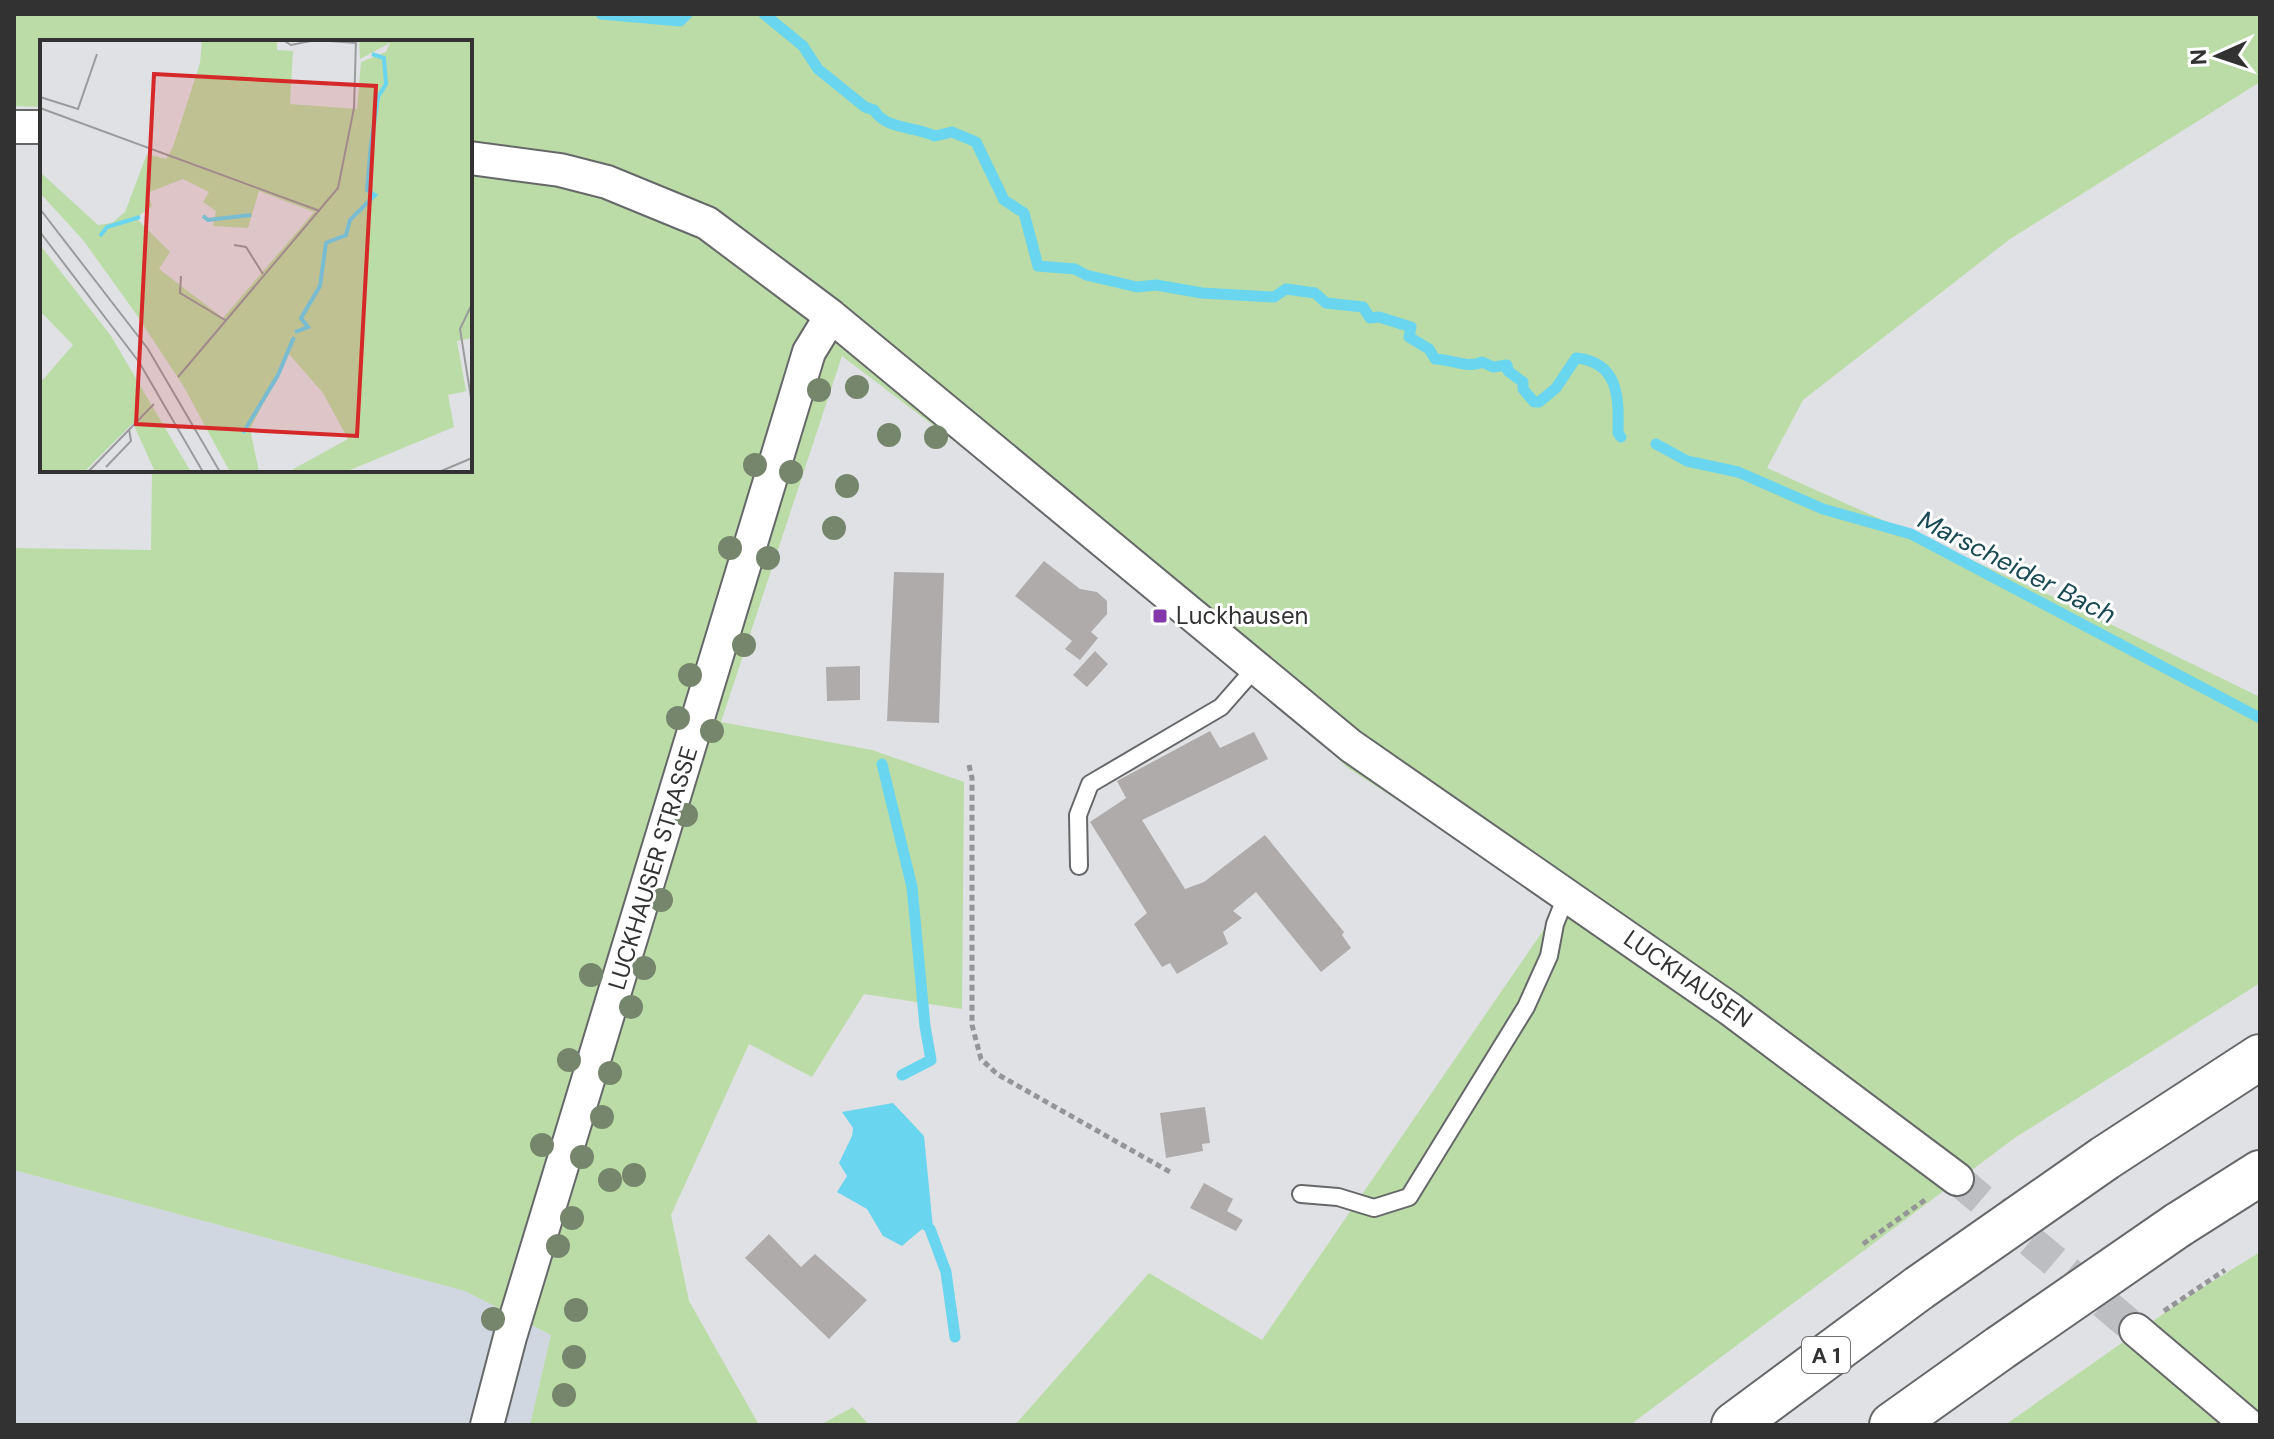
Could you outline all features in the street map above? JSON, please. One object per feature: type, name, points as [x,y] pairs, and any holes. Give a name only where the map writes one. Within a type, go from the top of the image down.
[{"type":"highway","name":"A 1","points":[[1734,1425],[1919,1288],[2105,1158],[2260,1057]]},
{"type":"highway","points":[[1892,1425],[2178,1225],[2260,1173]]},
{"type":"street","points":[[14,127],[40,127]]},
{"type":"street","name":"LUCKHAUSEN","points":[[472,158],[560,170],[676,207],[719,231],[831,316],[1351,746],[1567,894],[1853,1098],[1957,1179]]},
{"type":"street","name":"LUCKHAUSER STRASSE","points":[[487,1425],[510,1337],[809,352],[831,316]]},
{"type":"street","points":[[2144,1324],[2248,1425]]},
{"type":"lane","points":[[1079,866],[1078,815],[1090,784],[1221,707],[1257,666]]},
{"type":"lane","points":[[1301,1194],[1338,1197],[1374,1208],[1409,1197],[1526,1007],[1549,956],[1555,924],[1567,894]]},
{"type":"path","points":[[969,765],[972,778],[972,1025],[981,1059],[997,1074],[1170,1172]]},
{"type":"path","points":[[1863,1244],[1927,1198]]},
{"type":"path","points":[[2144,1324],[2225,1270]]},
{"type":"shaded area","points":[[14,1170],[465,1291],[551,1335],[530,1425],[14,1425]]},
{"type":"green space","points":[[14,14],[2260,14],[2260,82],[2010,239],[1803,400],[1767,468],[2067,603],[2260,697],[2260,983],[2016,1137],[1630,1425],[1015,1425],[1149,1273],[1262,1340],[1560,906],[1348,768],[1249,675],[984,464],[842,356],[721,722],[872,750],[964,782],[962,1009],[864,994],[812,1077],[749,1044],[671,1215],[689,1301],[759,1425],[530,1425],[551,1335],[465,1291],[14,1170],[14,548],[151,550],[152,472],[472,472],[472,40],[40,40],[40,107],[14,106]]},
{"type":"green space","points":[[2260,1252],[2260,1425],[2005,1425],[2183,1300]]},
{"type":"green space","points":[[853,1407],[869,1425],[820,1425]]},
{"type":"water","points":[[893,1103],[924,1136],[933,1228],[927,1232],[922,1229],[902,1246],[883,1236],[867,1209],[837,1192],[847,1176],[839,1163],[853,1128],[842,1112]]},
{"type":"building","points":[[1044,561],[1080,589],[1097,592],[1107,601],[1107,614],[1091,632],[1098,638],[1080,660],[1065,649],[1072,641],[1015,596]]},
{"type":"building","points":[[894,572],[944,573],[939,723],[887,721]]},
{"type":"building","points":[[1095,651],[1108,664],[1087,687],[1073,675]]},
{"type":"building","points":[[860,666],[860,700],[827,701],[826,667]]},
{"type":"building","points":[[1210,731],[1220,748],[1254,732],[1268,759],[1142,820],[1185,889],[1204,882],[1265,835],[1344,932],[1342,935],[1351,948],[1321,972],[1256,892],[1233,911],[1242,918],[1223,932],[1228,944],[1177,974],[1170,963],[1162,967],[1134,924],[1147,913],[1090,822],[1126,798],[1117,781]]},
{"type":"building","points":[[1205,1107],[1210,1143],[1202,1144],[1203,1151],[1166,1158],[1160,1113]]},
{"type":"building","points":[[1204,1183],[1233,1199],[1227,1211],[1243,1220],[1236,1231],[1190,1208]]},
{"type":"building","points":[[769,1234],[801,1267],[815,1254],[867,1300],[829,1339],[745,1258]]},
{"type":"waterway","name":"Marscheider Bach","points":[[601,14],[680,21],[687,14]]},
{"type":"waterway","name":"Marscheider Bach","points":[[764,14],[803,46],[818,69],[886,121],[935,136],[952,132],[976,142],[1004,200],[1024,213],[1038,266],[1075,269],[1086,275],[1137,287],[1156,285],[1202,293],[1274,297],[1286,289],[1315,293],[1326,303],[1363,307],[1370,318],[1379,317],[1411,327],[1409,337],[1429,349],[1435,359],[1465,364],[1482,362],[1493,367],[1507,365],[1508,371],[1523,382],[1523,389],[1534,402],[1539,402],[1556,388],[1576,358],[1590,361],[1601,366],[1614,384],[1618,433],[1621,437]]},
{"type":"waterway","name":"Marscheider Bach","points":[[1656,444],[1687,461],[1738,472],[1823,509],[1911,534],[2260,718]]},
{"type":"waterway","points":[[882,764],[912,887],[931,1060],[902,1075]]},
{"type":"waterway","points":[[930,1229],[946,1272],[955,1337]]},
{"type":"tunnel","points":[[1957,1179],[2136,1330]]},
{"type":"place","name":"Luckhausen","points":[[1160,616]]}]
